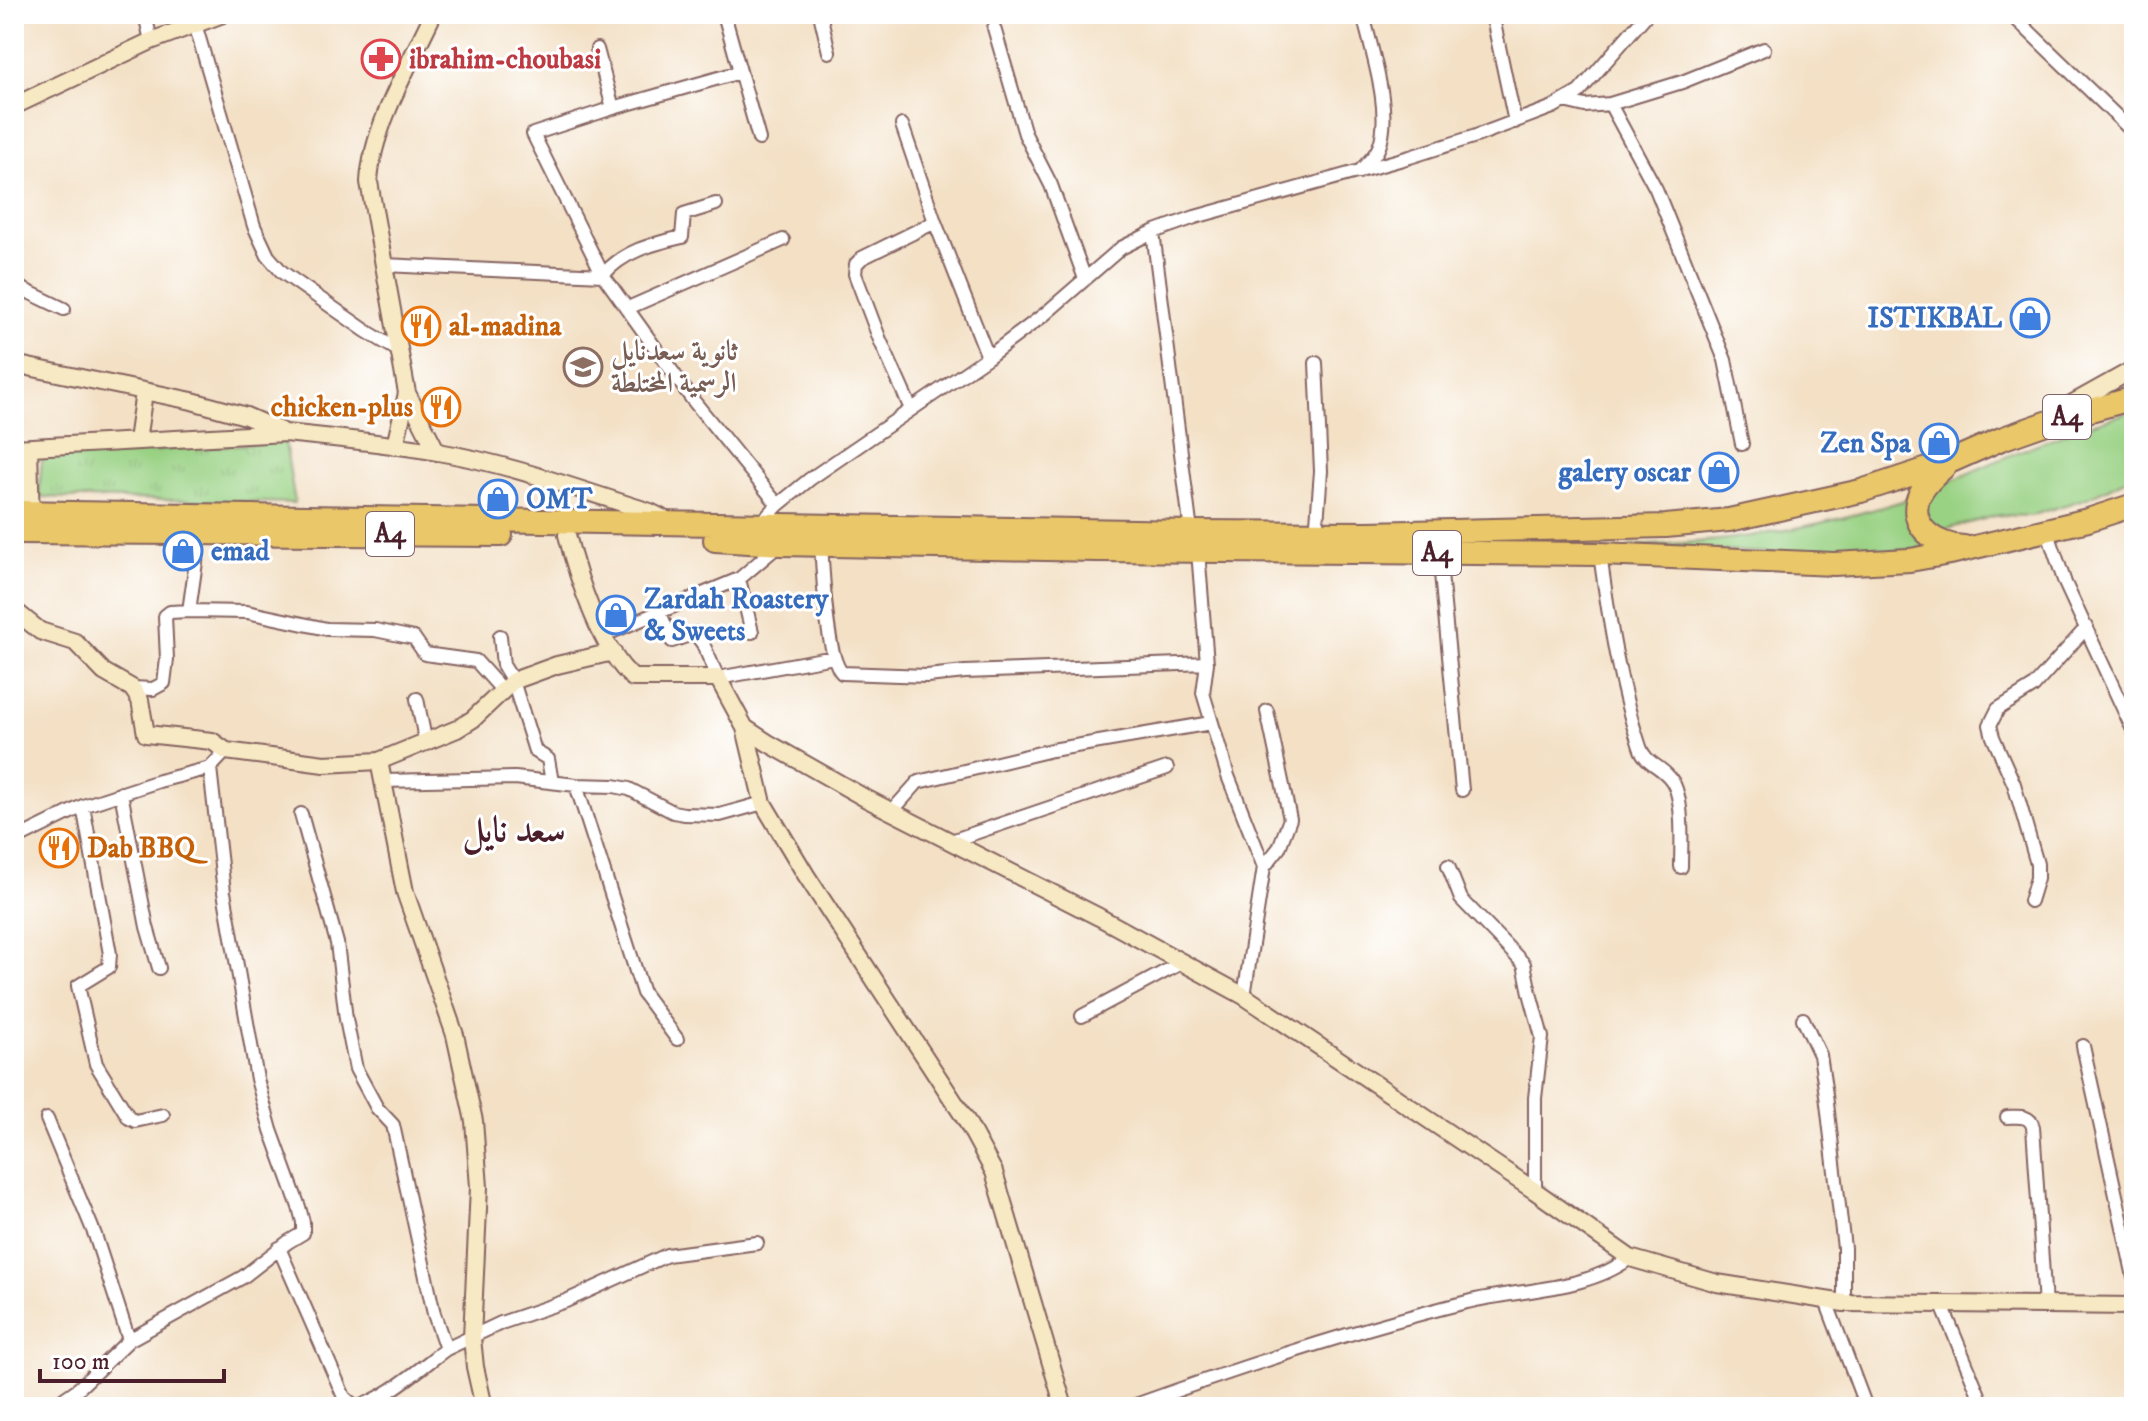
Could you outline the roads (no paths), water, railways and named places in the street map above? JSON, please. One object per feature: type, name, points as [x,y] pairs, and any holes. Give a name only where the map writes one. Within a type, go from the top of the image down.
[{"type":"highway","name":"A4","points":[[20,522],[200,534],[1316,542],[1666,526],[1729,520],[1861,491],[1949,462],[2001,439],[2103,405],[2134,398]]},
{"type":"highway","points":[[1949,462],[1932,477],[1920,494],[1917,508],[1920,523],[1932,538],[1942,544],[1973,548]]},
{"type":"highway","points":[[2088,520],[2134,495]]},
{"type":"highway","name":"A4","points":[[1316,542],[1439,553],[1600,554],[1834,564],[1910,560],[1973,548],[2088,520],[2134,505]]},
{"type":"highway","name":"A4","points":[[20,522],[324,516],[676,525],[821,544],[1194,541]]},
{"type":"street","points":[[145,14],[151,41]]},
{"type":"street","points":[[14,106],[151,41],[223,14]]},
{"type":"street","points":[[433,14],[391,105],[370,169],[371,191],[407,393],[437,452]]},
{"type":"street","points":[[724,14],[759,139]]},
{"type":"street","points":[[820,14],[829,52]]},
{"type":"street","points":[[1359,172],[1377,152],[1383,135],[1382,98],[1363,14]]},
{"type":"street","points":[[1492,14],[1515,122]]},
{"type":"street","points":[[604,635],[739,579],[768,537],[778,505],[810,479],[988,357],[1121,248],[1195,217],[1359,172],[1515,122],[1564,101],[1579,92],[1647,14]]},
{"type":"street","points":[[2011,14],[2134,133]]},
{"type":"street","points":[[195,24],[254,226],[268,256],[296,282],[401,352]]},
{"type":"street","points":[[994,28],[1025,134],[1051,185],[1085,279]]},
{"type":"street","points":[[597,49],[613,108]]},
{"type":"street","points":[[1564,101],[1585,106],[1610,104],[1682,82],[1764,49]]},
{"type":"street","points":[[740,72],[533,134],[603,275],[692,399],[778,505]]},
{"type":"street","points":[[1610,104],[1656,189],[1725,360],[1742,444]]},
{"type":"street","points":[[902,125],[935,222],[988,357]]},
{"type":"street","points":[[603,275],[612,264],[646,245],[682,237],[684,214],[716,204]]},
{"type":"street","points":[[911,409],[880,340],[855,269],[862,258],[935,222]]},
{"type":"street","points":[[1153,232],[1194,541],[1207,663],[1203,693],[1228,776],[1264,867]]},
{"type":"street","points":[[628,308],[783,240]]},
{"type":"street","points":[[384,265],[603,275]]},
{"type":"street","points":[[14,285],[64,309]]},
{"type":"street","points":[[1316,363],[1321,471],[1316,542]]},
{"type":"street","points":[[14,364],[222,408],[285,433]]},
{"type":"street","points":[[2001,439],[2069,406],[2134,369]]},
{"type":"street","points":[[137,441],[144,392]]},
{"type":"street","points":[[395,446],[407,393]]},
{"type":"street","points":[[20,522],[22,448],[285,433],[437,452],[529,473],[650,512],[676,525]]},
{"type":"street","points":[[14,484],[20,522]]},
{"type":"street","points":[[2047,530],[2061,573],[2129,709],[2134,732]]},
{"type":"street","points":[[189,611],[200,534]]},
{"type":"street","points":[[567,535],[582,586],[604,635],[629,675],[637,679],[663,676],[718,678],[834,657]]},
{"type":"street","points":[[821,544],[827,617],[834,657],[842,673],[927,676],[1207,663]]},
{"type":"street","points":[[1439,553],[1462,790]]},
{"type":"street","points":[[1600,554],[1621,674],[1640,747],[1648,762],[1669,776],[1678,797],[1681,867]]},
{"type":"street","points":[[739,579],[752,632]]},
{"type":"street","points":[[14,610],[40,631],[75,642],[104,672],[132,688],[140,700],[146,734],[212,741],[226,751],[324,764],[379,761],[426,744],[473,719],[508,686],[557,665],[613,652]]},
{"type":"street","points":[[132,688],[153,689],[164,683],[167,659],[163,619],[167,613],[189,611],[247,612],[327,629],[375,630],[414,638],[425,654],[476,661],[508,686]]},
{"type":"street","points":[[659,611],[672,641],[695,633],[703,644],[745,728],[763,803],[985,1152],[1001,1190],[1064,1407]]},
{"type":"street","points":[[2030,901],[2037,878],[2037,864],[2014,784],[1990,725],[1998,709],[2033,687],[2087,627]]},
{"type":"street","points":[[500,636],[508,686],[535,751],[548,759],[552,782]]},
{"type":"street","points":[[417,699],[426,744]]},
{"type":"street","points":[[1244,996],[1264,867],[1279,848],[1290,819],[1267,711]]},
{"type":"street","points":[[892,811],[918,782],[1052,750],[1211,723]]},
{"type":"street","points":[[745,728],[827,777],[1244,996],[1630,1258],[1717,1283],[1844,1303],[2134,1306]]},
{"type":"street","points":[[14,840],[83,806],[210,768],[226,751]]},
{"type":"street","points":[[379,761],[405,892],[455,1035],[474,1121],[479,1187],[472,1338],[484,1407]]},
{"type":"street","points":[[52,1407],[78,1389],[114,1351],[129,1340],[243,1277],[303,1233],[303,1222],[257,1079],[224,892],[210,768]]},
{"type":"street","points":[[951,841],[1167,768]]},
{"type":"street","points":[[383,781],[505,777],[614,786],[629,789],[673,812],[684,814],[720,815],[763,803]]},
{"type":"street","points":[[576,785],[643,993],[677,1039]]},
{"type":"street","points":[[121,793],[147,927],[159,968]]},
{"type":"street","points":[[83,806],[110,954],[109,967],[78,986],[93,1056],[129,1118],[135,1121],[163,1115]]},
{"type":"street","points":[[301,814],[337,943],[346,1019],[356,1069],[377,1108],[393,1125],[434,1314],[446,1349]]},
{"type":"street","points":[[1448,866],[1461,899],[1524,964],[1542,1037],[1535,1098],[1535,1191]]},
{"type":"street","points":[[1082,1016],[1181,963]]},
{"type":"street","points":[[1803,1019],[1820,1055],[1826,1095],[1844,1248],[1844,1303]]},
{"type":"street","points":[[2083,1046],[2134,1277]]},
{"type":"street","points":[[2007,1117],[2025,1117],[2032,1122],[2045,1305]]},
{"type":"street","points":[[47,1119],[95,1235],[129,1340]]},
{"type":"street","points":[[279,1248],[344,1397],[354,1406],[361,1406],[446,1349],[501,1323],[566,1301],[667,1255],[757,1243]]},
{"type":"street","points":[[1130,1407],[1268,1359],[1454,1306],[1601,1276],[1630,1258]]},
{"type":"street","points":[[1826,1301],[1866,1407]]},
{"type":"street","points":[[1941,1303],[1984,1407]]},
{"type":"place","name":"ibrahim-choubasi","points":[[381,59]]},
{"type":"place","name":"ISTIKBAL","points":[[2030,318]]},
{"type":"place","name":"al-madina","points":[[421,326]]},
{"type":"place","name":"ثانوية سعدنايل الرسمية المختلطة","points":[[583,367]]},
{"type":"place","name":"chicken-plus","points":[[441,407]]},
{"type":"place","name":"Zen Spa","points":[[1939,443]]},
{"type":"place","name":"galery oscar","points":[[1719,472]]},
{"type":"place","name":"OMT","points":[[498,499]]},
{"type":"place","name":"emad","points":[[183,551]]},
{"type":"place","name":"Zardah Roastery & Sweets","points":[[616,615]]},
{"type":"place","name":"Dab BBQ","points":[[59,848]]},
{"type":"district","name":"سعد نايل","points":[[514,830]]}]
